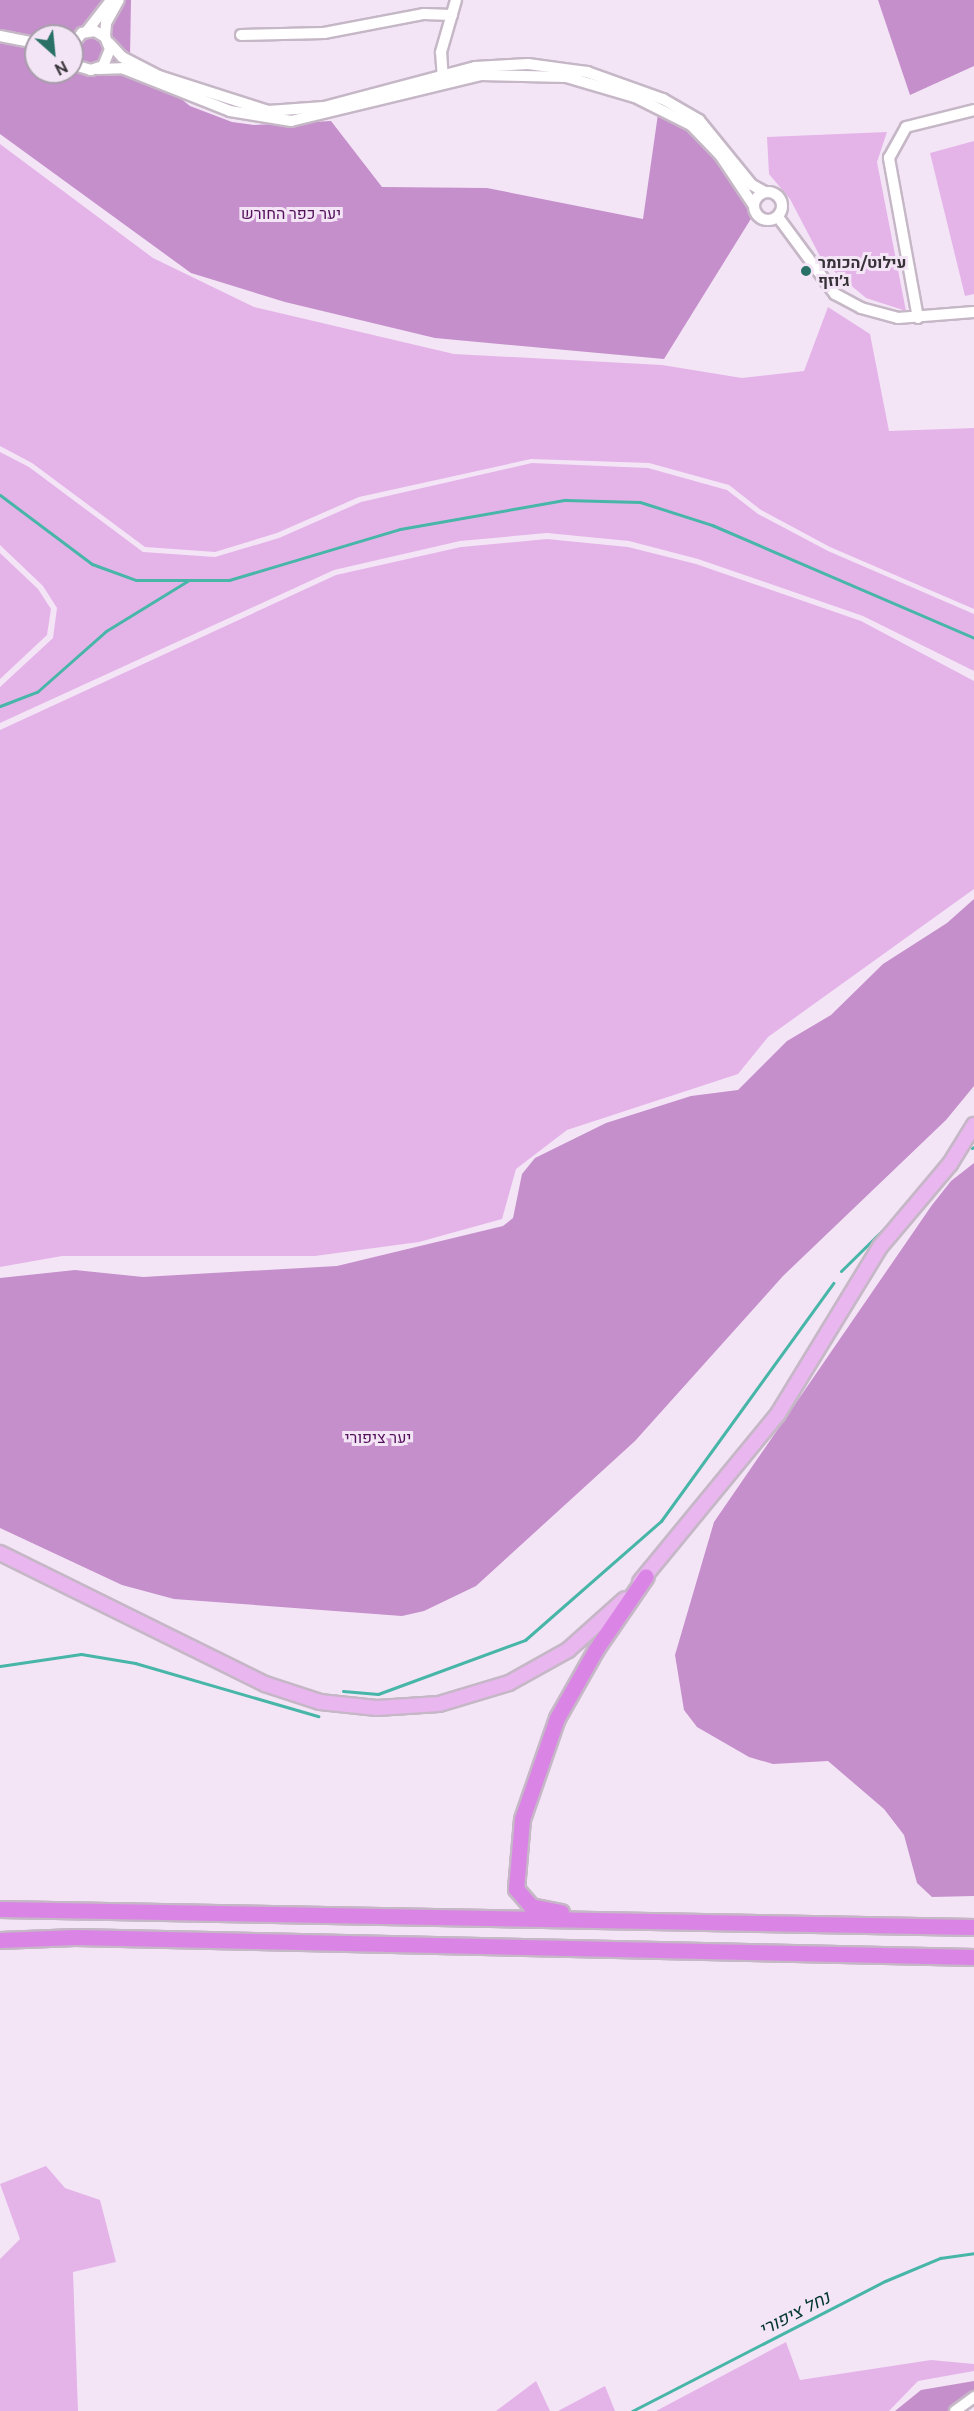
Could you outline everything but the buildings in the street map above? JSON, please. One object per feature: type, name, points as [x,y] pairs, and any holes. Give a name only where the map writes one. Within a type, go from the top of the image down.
[{"type":"highway","points":[[646,1576],[596,1649],[548,1737],[522,1819],[513,1880],[522,1898],[542,1910],[705,1923]]},
{"type":"highway","points":[[0,1908],[974,1927]]},
{"type":"highway","points":[[0,1940],[75,1937],[974,1957]]},
{"type":"main road","points":[[0,1553],[265,1684],[320,1701],[377,1708],[439,1704],[509,1683],[568,1650],[646,1576],[778,1414],[870,1261],[950,1164],[974,1125]]},
{"type":"street","points":[[84,30],[112,0]]},
{"type":"street","points":[[98,69],[107,61],[106,23],[119,0]]},
{"type":"street","points":[[443,78],[441,52],[456,0]]},
{"type":"street","points":[[240,35],[332,32],[424,14],[452,15]]},
{"type":"street","points":[[0,36],[24,40]]},
{"type":"street","points":[[84,38],[107,40],[122,57],[159,76],[268,111],[324,106],[443,78],[528,64],[571,69],[625,83],[699,120],[752,185],[781,199],[778,217],[835,294],[861,308],[918,318],[974,312]]},
{"type":"street","points":[[84,69],[122,68],[230,111],[291,121],[443,78],[533,73],[583,81],[635,97],[696,129],[720,155],[762,219],[778,217]]},
{"type":"street","points":[[918,318],[889,158],[906,127],[974,110]]},
{"type":"street","points":[[754,206],[765,192]]},
{"type":"street","points":[[955,2411],[974,2397]]},
{"type":"shaded area","points":[[887,132],[877,162],[906,311],[866,298],[823,262],[790,199],[769,174],[767,137]]},
{"type":"shaded area","points":[[974,141],[974,294],[965,296],[930,153]]},
{"type":"shaded area","points":[[0,144],[153,258],[254,307],[454,354],[662,365],[742,378],[804,371],[828,307],[870,334],[889,431],[974,428],[974,609],[830,547],[761,510],[729,485],[649,463],[531,459],[359,497],[277,533],[215,552],[145,547],[32,463],[0,446]]},
{"type":"shaded area","points":[[0,452],[29,467],[143,552],[215,557],[279,538],[361,502],[532,463],[648,468],[727,490],[758,514],[828,551],[974,614],[974,671],[863,616],[698,559],[629,541],[547,533],[460,541],[334,570],[0,723],[0,687],[53,638],[57,608],[43,586],[0,545]]},
{"type":"shaded area","points":[[547,539],[628,547],[696,564],[861,621],[974,681],[974,889],[768,1037],[738,1074],[567,1130],[516,1169],[502,1219],[419,1242],[315,1256],[62,1256],[0,1267],[0,730],[336,575],[461,547]]},
{"type":"shaded area","points":[[0,553],[38,589],[51,609],[47,635],[0,679]]},
{"type":"shaded area","points":[[46,2166],[65,2188],[100,2200],[116,2262],[73,2272],[78,2411],[0,2411],[0,2259],[20,2239],[0,2184]]},
{"type":"shaded area","points":[[786,2342],[800,2380],[931,2360],[974,2364],[974,2371],[918,2381],[889,2411],[656,2411]]},
{"type":"shaded area","points":[[536,2381],[550,2411],[496,2411]]},
{"type":"shaded area","points":[[605,2386],[615,2411],[558,2411]]},
{"type":"green space","name":"יער כפר החורש","points":[[0,0],[131,0],[130,58],[190,106],[232,122],[254,125],[331,121],[382,187],[487,188],[643,219],[658,114],[695,135],[757,209],[664,359],[435,338],[285,302],[191,273],[0,134]]},
{"type":"green space","points":[[878,0],[974,0],[974,66],[910,95]]},
{"type":"green space","name":"יער ציפורי","points":[[974,899],[974,1086],[946,1120],[783,1276],[635,1441],[476,1586],[424,1611],[402,1616],[174,1599],[122,1585],[0,1528],[0,1278],[75,1270],[143,1277],[337,1266],[503,1226],[513,1218],[522,1174],[535,1158],[606,1123],[691,1096],[738,1090],[787,1041],[831,1015],[883,964],[947,923]]},
{"type":"green space","points":[[974,1163],[974,1896],[932,1897],[917,1883],[904,1835],[884,1809],[828,1761],[773,1764],[749,1757],[697,1727],[684,1710],[675,1655],[714,1522],[932,1205],[951,1181]]},
{"type":"green space","points":[[974,2381],[974,2397],[956,2411],[895,2411],[921,2390]]},
{"type":"waterway","points":[[0,495],[92,564],[136,580],[229,580],[400,529],[565,500],[640,502],[712,525],[974,638]]},
{"type":"waterway","points":[[0,706],[37,692],[106,631],[189,580]]},
{"type":"waterway","points":[[841,1271],[900,1213]]},
{"type":"waterway","points":[[343,1691],[378,1694],[525,1640],[661,1521],[833,1283]]},
{"type":"waterway","points":[[0,1666],[81,1654],[135,1663],[318,1716]]},
{"type":"waterway","name":"נחל ציפורי","points":[[632,2411],[885,2281],[940,2258],[974,2253]]},
{"type":"place","name":"עילוט/הכומר ג׳וזף","points":[[806,271]]}]
